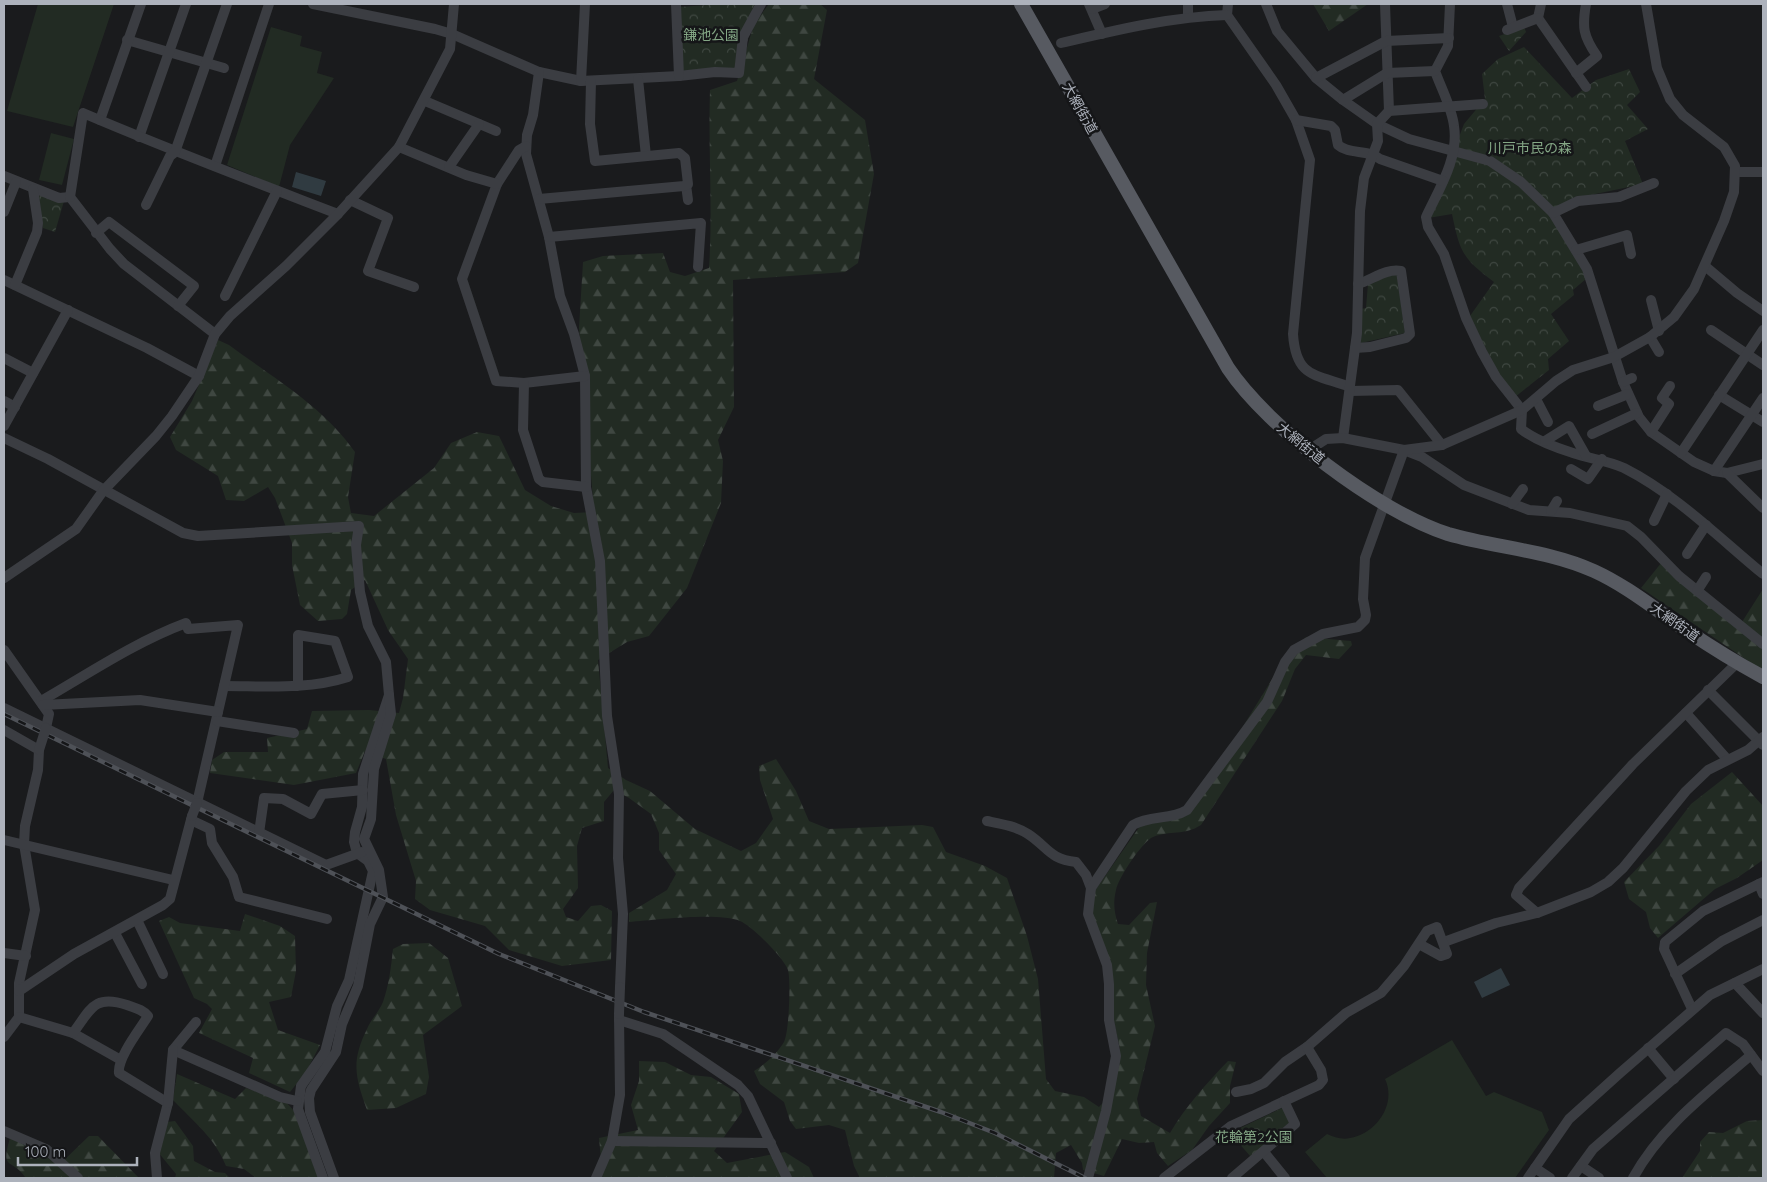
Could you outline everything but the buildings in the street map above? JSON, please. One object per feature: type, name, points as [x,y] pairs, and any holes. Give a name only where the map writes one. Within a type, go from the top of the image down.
[{"type":"main road","name":"大網街道","points":[[1021,4],[1228,368],[1250,398],[1309,450],[1386,504],[1414,520],[1448,534],[1567,560],[1595,571],[1648,603],[1737,663],[1763,677]]},
{"type":"street","points":[[100,120],[141,4]]},
{"type":"street","points":[[139,137],[186,4]]},
{"type":"street","points":[[146,205],[170,156],[175,152],[227,4]]},
{"type":"street","points":[[216,166],[270,4]]},
{"type":"street","points":[[313,4],[452,34],[511,62],[539,72],[586,81],[638,79],[715,72],[739,73],[743,36],[761,4]]},
{"type":"street","points":[[4,578],[76,529],[103,490],[156,436],[199,376],[216,334],[230,316],[270,281],[338,214],[399,147],[450,49],[454,4]]},
{"type":"street","points":[[585,4],[586,81],[596,161],[682,154],[688,184],[686,185],[688,200]]},
{"type":"street","points":[[676,4],[679,76]]},
{"type":"street","points":[[1102,34],[1091,6],[1105,4]]},
{"type":"street","points":[[1188,4],[1188,16]]},
{"type":"street","points":[[1228,4],[1227,15],[1276,85],[1296,120],[1310,160],[1293,334],[1294,349],[1298,362],[1306,371],[1350,389],[1398,390],[1442,446]]},
{"type":"street","points":[[1266,4],[1277,31],[1316,78],[1343,100],[1377,124],[1409,140],[1453,149],[1490,161],[1507,172],[1553,213],[1592,280],[1614,357],[1628,380],[1628,394],[1637,413],[1652,432],[1682,453],[1714,471],[1727,473],[1763,464]]},
{"type":"street","points":[[1385,4],[1389,111]]},
{"type":"street","points":[[1450,4],[1448,46],[1435,71],[1454,124],[1453,149],[1443,181],[1426,217],[1426,223],[1444,254],[1466,318],[1482,352],[1496,377],[1522,410],[1521,429],[1575,454],[1602,459],[1623,468],[1667,494],[1763,574]]},
{"type":"street","points":[[1507,4],[1510,28],[1538,18]]},
{"type":"street","points":[[1541,4],[1538,18],[1586,87]]},
{"type":"street","points":[[1576,73],[1597,56],[1588,44],[1582,26],[1586,4]]},
{"type":"street","points":[[1404,450],[1442,446],[1522,410],[1556,381],[1573,370],[1614,357],[1650,337],[1684,304],[1705,266],[1734,192],[1735,172],[1732,158],[1724,147],[1683,115],[1665,89],[1654,54],[1646,4]]},
{"type":"street","points":[[1061,43],[1188,16],[1227,15]]},
{"type":"street","points":[[1316,78],[1369,48],[1386,41],[1449,38]]},
{"type":"street","points":[[127,40],[224,68]]},
{"type":"street","points":[[1343,100],[1387,73],[1435,71]]},
{"type":"street","points":[[539,72],[526,146],[528,166],[549,237],[560,296],[574,334],[585,376],[586,487],[600,561],[607,716],[619,794],[618,858],[623,914],[619,1017],[622,1075],[612,1141],[596,1178]]},
{"type":"street","points":[[638,79],[646,156]]},
{"type":"street","points":[[424,101],[496,131]]},
{"type":"street","points":[[1343,438],[1355,348],[1364,178],[1378,141],[1377,124],[1389,111],[1483,104]]},
{"type":"street","points":[[216,334],[124,264],[96,233],[70,197],[83,113],[175,152],[338,214]]},
{"type":"street","points":[[1296,120],[1332,126],[1335,130],[1338,145],[1342,149],[1373,153],[1380,159],[1443,181]]},
{"type":"street","points":[[449,167],[479,124]]},
{"type":"street","points":[[526,146],[519,150],[497,184],[462,280],[496,381],[524,383],[585,376]]},
{"type":"street","points":[[399,147],[497,184]]},
{"type":"street","points":[[1735,172],[1763,172]]},
{"type":"street","points":[[4,176],[59,198],[70,197]]},
{"type":"street","points":[[4,212],[16,182]]},
{"type":"street","points":[[1553,213],[1578,201],[1619,197],[1654,183]]},
{"type":"street","points":[[539,199],[686,185]]},
{"type":"street","points":[[15,285],[37,232],[38,223],[33,189]]},
{"type":"street","points":[[225,296],[277,191]]},
{"type":"street","points":[[350,200],[388,218],[368,271],[414,287]]},
{"type":"street","points":[[549,237],[702,217],[698,267]]},
{"type":"street","points":[[96,233],[109,222],[194,286],[178,306]]},
{"type":"street","points":[[1576,250],[1627,235],[1631,254]]},
{"type":"street","points":[[1705,266],[1737,293],[1763,311]]},
{"type":"street","points":[[1355,348],[1370,347],[1406,338],[1410,334],[1400,270],[1378,275],[1358,284]]},
{"type":"street","points":[[4,280],[199,376]]},
{"type":"street","points":[[1652,300],[1659,330]]},
{"type":"street","points":[[4,426],[68,310]]},
{"type":"street","points":[[1711,330],[1763,365]]},
{"type":"street","points":[[1682,453],[1763,330]]},
{"type":"street","points":[[1650,337],[1659,352]]},
{"type":"street","points":[[4,358],[33,373]]},
{"type":"street","points":[[524,383],[523,430],[539,479],[543,482],[586,487]]},
{"type":"street","points":[[1652,432],[1669,404],[1662,398],[1670,386]]},
{"type":"street","points":[[1598,406],[1628,394]]},
{"type":"street","points":[[1719,395],[1763,422]]},
{"type":"street","points":[[1714,471],[1763,398]]},
{"type":"street","points":[[1536,399],[1548,422]]},
{"type":"street","points":[[4,401],[15,407]]},
{"type":"street","points":[[1592,434],[1637,413]]},
{"type":"street","points":[[1545,441],[1570,426],[1586,456]]},
{"type":"street","points":[[4,438],[48,459],[183,533],[198,536],[359,526],[356,545],[360,592],[368,626],[386,662],[392,714],[374,769],[370,819],[364,839],[379,870],[383,897],[370,924],[358,986],[342,1024],[336,1052],[311,1090],[309,1098],[310,1112],[334,1178]]},
{"type":"street","points":[[1309,450],[1326,439],[1343,438],[1404,450],[1422,458],[1464,485],[1529,510],[1613,517],[1641,537],[1679,576],[1763,644]]},
{"type":"street","points":[[1088,1178],[1106,1111],[1116,1056],[1109,1020],[1110,984],[1107,965],[1088,914],[1091,888],[1133,825],[1141,820],[1175,815],[1187,810],[1267,702],[1284,662],[1294,650],[1324,634],[1358,627],[1362,623],[1366,615],[1363,599],[1365,558],[1404,450]]},
{"type":"street","points":[[1571,469],[1588,479],[1602,459]]},
{"type":"street","points":[[1727,473],[1763,508]]},
{"type":"street","points":[[1512,504],[1523,489]]},
{"type":"street","points":[[1654,520],[1667,494]]},
{"type":"street","points":[[1551,511],[1557,501]]},
{"type":"street","points":[[1687,554],[1706,525]]},
{"type":"street","points":[[1697,590],[1706,577]]},
{"type":"street","points":[[18,991],[74,954],[116,933],[170,899],[173,880],[197,803],[238,625],[188,630],[186,623],[123,654],[42,703]]},
{"type":"street","points":[[224,686],[298,686],[326,684],[348,677],[335,641],[298,635],[298,686]]},
{"type":"street","points":[[4,650],[49,714],[39,750],[38,770],[25,826],[24,844],[35,910],[18,991],[19,1017],[4,1037]]},
{"type":"street","points":[[1537,913],[1516,895],[1519,888],[1633,764],[1737,663]]},
{"type":"street","points":[[1444,942],[1496,923],[1537,913],[1592,892],[1608,882],[1623,868],[1686,791],[1708,770],[1762,741],[1708,690]]},
{"type":"street","points":[[323,1178],[298,1109],[297,1101],[301,1086],[325,1052],[337,1006],[349,980],[373,871],[368,861],[357,853],[354,842],[355,832],[360,820],[363,774],[389,694]]},
{"type":"street","points":[[42,703],[140,700],[294,733]]},
{"type":"street","points":[[4,708],[326,865],[368,850]]},
{"type":"street","points":[[1686,713],[1727,759]]},
{"type":"street","points":[[4,730],[39,750]]},
{"type":"street","points":[[259,833],[264,798],[283,799],[311,814],[322,794],[363,790]]},
{"type":"street","points":[[192,818],[210,829],[212,843],[234,877],[239,897],[327,919]]},
{"type":"street","points":[[987,821],[1014,826],[1031,836],[1047,852],[1065,861],[1076,862],[1086,875],[1091,888]]},
{"type":"street","points":[[4,840],[173,880]]},
{"type":"street","points":[[1692,1009],[1664,950],[1665,942],[1703,911],[1762,887]]},
{"type":"street","points":[[136,920],[163,974]]},
{"type":"street","points":[[1675,974],[1722,941],[1763,920]]},
{"type":"street","points":[[1236,1092],[1251,1089],[1264,1083],[1285,1062],[1307,1047],[1346,1013],[1381,993],[1404,966],[1427,931],[1437,927],[1447,954],[1440,956],[1419,944]]},
{"type":"street","points":[[116,933],[142,984]]},
{"type":"street","points":[[4,953],[26,956]]},
{"type":"street","points":[[1528,1178],[1569,1119],[1648,1048],[1710,995],[1763,969]]},
{"type":"street","points":[[1735,983],[1763,1013]]},
{"type":"street","points":[[73,1033],[95,1004],[112,1000],[144,1011],[148,1016],[121,1060],[119,1073],[168,1103]]},
{"type":"street","points":[[19,1017],[73,1033],[121,1060]]},
{"type":"street","points":[[619,1017],[663,1034],[738,1085],[748,1096],[787,1178]]},
{"type":"street","points":[[156,1178],[155,1153],[168,1103],[173,1050],[196,1022]]},
{"type":"street","points":[[1572,1178],[1593,1149],[1726,1033],[1743,1044],[1763,1071]]},
{"type":"street","points":[[1170,1176],[1231,1126],[1319,1085],[1323,1080],[1321,1070],[1307,1047]]},
{"type":"street","points":[[1648,1048],[1674,1079]]},
{"type":"street","points":[[173,1050],[280,1096],[297,1101]]},
{"type":"street","points":[[1632,1178],[1643,1159],[1678,1119],[1751,1055]]},
{"type":"street","points":[[1232,1178],[1295,1124],[1284,1100]]},
{"type":"street","points":[[4,1131],[46,1149],[78,1178]]},
{"type":"street","points":[[612,1141],[771,1143]]},
{"type":"street","points":[[1264,1152],[1285,1178]]},
{"type":"street","points":[[1581,1166],[1599,1178]]},
{"type":"street","points":[[1535,1168],[1550,1178]]},
{"type":"green space","points":[[38,4],[114,4],[73,127],[7,111]]},
{"type":"green space","name":"鎌池公園","points":[[759,4],[738,71],[685,72],[683,69],[679,7]]},
{"type":"green space","points":[[769,4],[820,4],[827,10],[814,79],[865,120],[874,174],[858,263],[845,272],[733,280],[734,407],[718,440],[723,461],[721,503],[687,588],[649,636],[627,642],[598,660],[608,768],[626,780],[650,791],[695,829],[741,851],[756,843],[773,819],[760,780],[759,766],[776,759],[796,791],[809,821],[829,829],[922,825],[933,827],[946,852],[985,866],[1007,878],[1027,936],[1038,979],[1046,1079],[1055,1091],[1084,1097],[1099,1107],[1113,1092],[1120,1049],[1114,1022],[1111,964],[1087,902],[1140,826],[1194,806],[1287,655],[1306,637],[1351,641],[1352,645],[1339,659],[1306,655],[1295,669],[1282,701],[1201,825],[1189,831],[1153,837],[1143,845],[1118,884],[1114,903],[1118,924],[1129,925],[1150,903],[1157,902],[1147,953],[1146,985],[1155,1026],[1137,1099],[1141,1116],[1170,1133],[1190,1104],[1228,1061],[1236,1062],[1230,1086],[1230,1103],[1209,1126],[1192,1150],[1168,1166],[1157,1153],[1154,1142],[1139,1143],[1122,1139],[1104,1176],[1083,1170],[1082,1163],[1071,1145],[1056,1153],[1054,1178],[860,1178],[854,1166],[845,1130],[829,1125],[796,1129],[790,1121],[784,1102],[760,1084],[754,1071],[778,1051],[786,1037],[789,976],[785,965],[774,951],[745,924],[730,918],[686,917],[629,922],[629,913],[667,890],[676,874],[659,850],[659,833],[651,814],[614,790],[604,802],[604,821],[582,828],[577,846],[578,888],[563,909],[566,917],[578,921],[591,906],[601,905],[612,911],[611,960],[562,966],[509,950],[485,926],[430,910],[415,899],[416,881],[396,815],[386,759],[365,751],[356,773],[294,785],[210,773],[212,760],[224,752],[268,752],[267,738],[307,729],[312,711],[369,710],[399,713],[408,659],[388,630],[365,580],[351,590],[347,614],[342,619],[318,621],[300,605],[292,565],[292,543],[275,498],[268,487],[244,501],[226,500],[218,476],[176,450],[170,437],[192,401],[218,340],[229,345],[312,406],[328,420],[355,452],[348,497],[351,513],[374,516],[434,468],[451,443],[477,432],[499,436],[525,490],[551,506],[574,513],[594,512],[579,328],[583,262],[603,256],[663,253],[670,272],[685,276],[709,268],[711,224],[710,90],[737,81],[754,24]]},
{"type":"green space","points":[[1313,4],[1368,4],[1329,31]]},
{"type":"green space","points":[[271,27],[302,36],[300,46],[322,52],[317,73],[334,78],[290,145],[279,187],[227,165]]},
{"type":"green space","points":[[1524,27],[1526,32],[1509,51],[1499,36]]},
{"type":"green space","name":"川戸市民の森","points":[[1524,47],[1572,98],[1596,80],[1629,69],[1640,92],[1627,105],[1648,129],[1625,141],[1643,184],[1581,197],[1550,212],[1587,278],[1573,290],[1574,295],[1551,314],[1569,341],[1548,359],[1549,370],[1515,397],[1496,372],[1470,316],[1494,282],[1475,267],[1464,253],[1457,237],[1452,214],[1428,218],[1464,124],[1485,99],[1482,74],[1498,59]]},
{"type":"green space","points":[[51,133],[74,139],[62,185],[39,180]]},
{"type":"green space","points":[[38,195],[64,201],[55,232],[43,228]]},
{"type":"green space","points":[[1397,273],[1405,333],[1361,343],[1361,309],[1366,308],[1368,284]]},
{"type":"green space","points":[[1662,562],[1763,648],[1763,671],[1641,588]]},
{"type":"green space","points":[[1763,589],[1763,639],[1742,622]]},
{"type":"green space","points":[[1732,772],[1763,806],[1763,860],[1737,878],[1715,889],[1658,938],[1650,928],[1646,912],[1629,899],[1624,882],[1659,846],[1691,804]]},
{"type":"green space","points":[[245,914],[280,926],[295,936],[296,971],[291,997],[269,1002],[278,1030],[320,1045],[306,1072],[290,1092],[249,1073],[253,1058],[199,1033],[212,1009],[207,1004],[194,998],[159,921],[169,917],[180,923],[240,931]]},
{"type":"green space","points":[[429,943],[448,958],[462,1006],[423,1035],[429,1077],[426,1094],[396,1108],[367,1110],[356,1069],[357,1060],[362,1040],[383,1002],[391,969],[393,949],[403,944]]},
{"type":"green space","points":[[1452,1040],[1486,1096],[1494,1092],[1542,1112],[1549,1130],[1515,1178],[1327,1178],[1305,1152],[1327,1134],[1347,1139],[1368,1131],[1376,1124],[1386,1108],[1388,1089],[1385,1079]]},
{"type":"green space","points":[[639,1061],[665,1062],[691,1075],[711,1077],[739,1094],[742,1112],[714,1151],[727,1163],[785,1152],[809,1167],[814,1178],[599,1178],[601,1159],[599,1138],[638,1130],[631,1105],[639,1081]]},
{"type":"green space","points":[[177,1074],[235,1099],[246,1088],[286,1102],[295,1112],[318,1178],[256,1178],[244,1169],[226,1166],[210,1139],[173,1100]]},
{"type":"green space","name":"花輪第2公園","points":[[1284,1107],[1291,1121],[1251,1157],[1230,1133]]},
{"type":"green space","points":[[1763,1120],[1763,1178],[1682,1178],[1700,1151],[1700,1142],[1709,1132],[1723,1133],[1747,1121]]},
{"type":"green space","points":[[175,1121],[193,1146],[194,1161],[215,1172],[225,1173],[230,1178],[175,1178],[176,1174],[158,1152],[167,1122]]},
{"type":"green space","points":[[89,1136],[98,1136],[139,1178],[26,1178],[7,1160],[6,1156],[10,1138],[42,1153],[59,1165]]},
{"type":"shaded area","points":[[296,172],[326,181],[321,196],[292,187]]},
{"type":"shaded area","points":[[1501,968],[1510,985],[1482,998],[1474,982]]},
{"type":"railway","points":[[4,714],[499,954],[644,1012],[941,1112],[995,1133],[1085,1178]]}]
